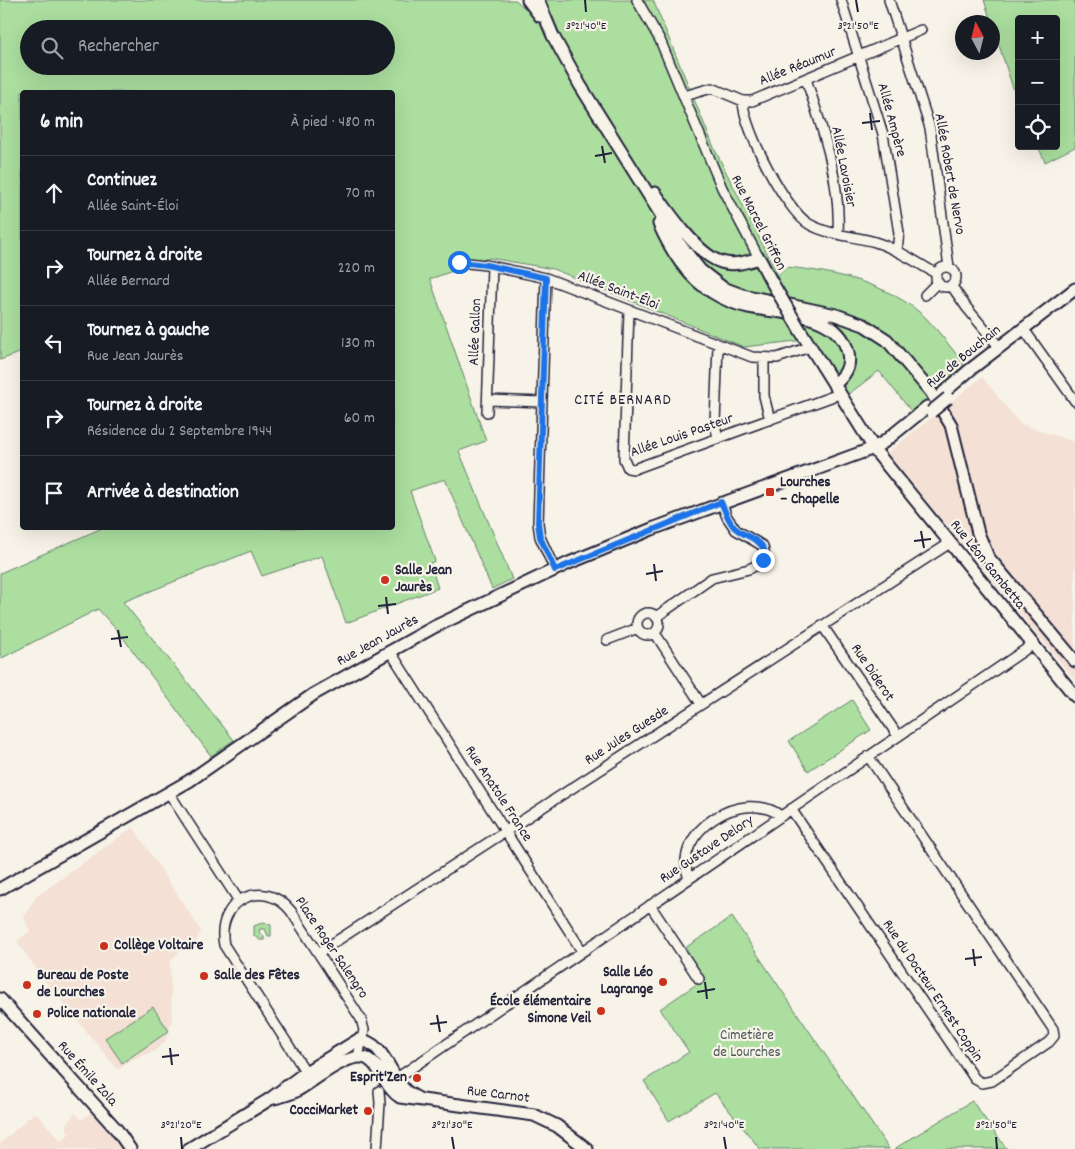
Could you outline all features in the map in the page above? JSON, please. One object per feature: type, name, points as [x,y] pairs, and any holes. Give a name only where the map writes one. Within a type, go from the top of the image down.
[{"type":"street","points":[[528,0],[554,36],[644,188],[687,256],[714,282],[733,292],[751,298],[824,312],[856,321],[880,334],[898,352],[936,398],[949,418],[980,541],[988,557],[1075,661]]},
{"type":"street","points":[[538,0],[554,36]]},
{"type":"street","name":"Rue Marcel Griffon","points":[[638,0],[660,40],[726,195],[770,279],[836,390],[875,450]]},
{"type":"street","name":"Allée Ampère","points":[[840,0],[885,140],[899,233],[897,251]]},
{"type":"street","name":"Allée Robert de Nervo","points":[[889,0],[930,128],[949,268]]},
{"type":"street","name":"Allée Réaumur","points":[[743,101],[752,101],[922,30]]},
{"type":"street","name":"Allée Lavoisier","points":[[806,78],[830,154],[838,209],[838,233]]},
{"type":"street","points":[[684,96],[712,88],[743,101],[745,118],[761,157],[796,213],[803,220],[813,226],[878,243],[897,251],[937,278],[945,286],[951,285]]},
{"type":"street","points":[[614,138],[672,216],[711,257],[732,264],[759,258]]},
{"type":"street","points":[[644,188],[672,249],[684,268],[713,293],[740,305],[814,319],[838,333],[846,346],[848,366],[836,390]]},
{"type":"street","name":"Allée Saint-Éloi","points":[[459,262],[492,266],[546,278],[748,356],[764,359],[791,355],[810,347]]},
{"type":"street","name":"Allée Gallon","points":[[487,412],[492,266]]},
{"type":"street","points":[[925,295],[942,268],[949,268],[956,275],[951,285]]},
{"type":"street","points":[[546,278],[538,528],[555,570]]},
{"type":"street","points":[[951,285],[1000,348]]},
{"type":"street","name":"Rue de Bouchain","points":[[875,450],[946,396],[1023,328],[1075,290]]},
{"type":"street","name":"Allée Louis Pasteur","points":[[629,310],[624,459],[626,468],[634,469],[770,420],[836,390]]},
{"type":"street","points":[[1023,328],[1075,401]]},
{"type":"street","points":[[718,345],[715,424],[718,439]]},
{"type":"street","points":[[764,359],[764,396],[770,420]]},
{"type":"street","points":[[488,400],[542,402]]},
{"type":"street","name":"Rue Jean Jaurès","points":[[0,889],[169,793],[314,694],[390,651],[555,570],[721,502],[875,450]]},
{"type":"street","name":"Rue Léon Gambetta","points":[[875,450],[1075,696]]},
{"type":"street","points":[[656,617],[707,581],[754,568],[763,560],[765,553],[763,546],[733,526],[721,502]]},
{"type":"street","name":"Rue Jules Guesde","points":[[318,953],[950,543]]},
{"type":"street","points":[[638,628],[638,622],[642,616],[649,614],[656,617],[659,626],[655,633]]},
{"type":"street","name":"Rue Diderot","points":[[822,625],[898,736]]},
{"type":"street","points":[[638,628],[646,634],[655,633]]},
{"type":"street","points":[[607,640],[638,628]]},
{"type":"street","points":[[655,633],[701,704]]},
{"type":"street","name":"Rue Gustave Delory","points":[[388,1085],[1032,644]]},
{"type":"street","name":"Rue Anatole France","points":[[390,651],[582,952]]},
{"type":"street","name":"Rue du Docteur Ernest Coppin","points":[[791,809],[975,1079],[982,1083],[992,1081],[1049,1042],[1054,1036],[1053,1030],[868,756]]},
{"type":"street","points":[[169,793],[239,900],[231,908],[223,924],[222,934],[225,949],[309,1077]]},
{"type":"street","points":[[689,879],[687,866],[690,845],[701,829],[714,819],[730,810],[746,807],[772,810],[781,816]]},
{"type":"street","name":"Place Roger Salengro","points":[[239,900],[249,896],[261,895],[280,900],[291,911],[361,1019],[364,1030],[362,1040]]},
{"type":"street","points":[[650,906],[699,979]]},
{"type":"street","name":"Rue Émile Zola","points":[[0,999],[117,1130],[130,1149]]},
{"type":"street","points":[[189,1149],[291,1085],[358,1056],[362,1040],[351,1043],[309,1077]]},
{"type":"street","name":"Rue Carnot","points":[[362,1040],[375,1046],[388,1085]]},
{"type":"street","name":"Rue Carnot","points":[[358,1056],[370,1060],[388,1085],[400,1097],[424,1102],[511,1110],[534,1115],[557,1126],[587,1149]]},
{"type":"street","points":[[377,1149],[380,1103],[388,1085]]},
{"type":"shaded area","points":[[982,377],[1020,424],[1075,442],[1075,680],[887,453]]},
{"type":"shaded area","name":"Collège Voltaire","points":[[133,827],[201,931],[196,941],[179,951],[170,962],[172,1020],[166,1040],[155,1051],[131,1060],[118,1070],[44,980],[17,941],[30,931],[24,917],[36,897]]},
{"type":"shaded area","points":[[35,1112],[61,1141],[70,1133],[67,1132],[67,1124],[75,1113],[82,1120],[91,1112],[111,1134],[120,1149],[0,1149],[0,1144]]},
{"type":"green space","points":[[0,0],[516,0],[523,7],[532,0],[653,0],[715,150],[778,275],[787,267],[824,272],[860,281],[895,296],[925,317],[964,364],[912,412],[879,371],[846,396],[814,339],[744,347],[553,269],[490,258],[430,279],[486,441],[459,451],[512,579],[492,589],[445,479],[410,491],[435,561],[430,563],[438,588],[346,623],[322,556],[262,576],[251,551],[123,602],[234,740],[211,756],[121,635],[98,609],[0,659],[0,573],[97,530],[395,530],[395,90],[20,90],[20,353],[0,360]]},
{"type":"green space","points":[[984,0],[1075,0],[1075,147],[1045,162],[1040,150],[1060,150],[1060,15],[1015,15],[1015,94],[1000,48],[1000,15],[989,15]]},
{"type":"green space","points":[[852,700],[871,730],[808,771],[789,741]]},
{"type":"green space","name":"Cimetière de Lourches","points":[[732,917],[889,1149],[760,1149],[715,1093],[669,1121],[644,1081],[689,1052],[660,1009],[704,979],[685,948]]},
{"type":"green space","points":[[264,922],[271,925],[271,936],[268,936],[265,929],[260,929],[259,932],[264,937],[264,940],[260,940],[254,936],[254,926]]},
{"type":"green space","points":[[153,1007],[169,1031],[122,1063],[105,1038]]},
{"type":"green space","points":[[972,1101],[1007,1149],[894,1149]]},
{"type":"place","name":"Lourches – Chapelle","points":[[770,492]]},
{"type":"place","name":"Salle Jean Jaurès","points":[[385,580]]},
{"type":"place","name":"Collège Voltaire","points":[[104,946]]},
{"type":"place","name":"Salle des Fêtes","points":[[204,976]]},
{"type":"place","name":"Salle Léo Lagrange","points":[[663,982]]},
{"type":"place","name":"Bureau de Poste de Lourches","points":[[27,985]]},
{"type":"place","name":"École élémentaire Simone Veil","points":[[601,1011]]},
{"type":"place","name":"Police nationale","points":[[37,1014]]},
{"type":"place","name":"Esprit'Zen","points":[[417,1078]]},
{"type":"place","name":"CocciMarket","points":[[368,1111]]},
{"type":"district","name":"CITÉ BERNARD","points":[[623,400]]},
{"type":"route","points":[[459,262],[486,265],[546,278],[538,528],[540,537],[555,570],[652,528],[721,502],[733,526],[739,532],[761,543],[765,553],[763,560]]}]
